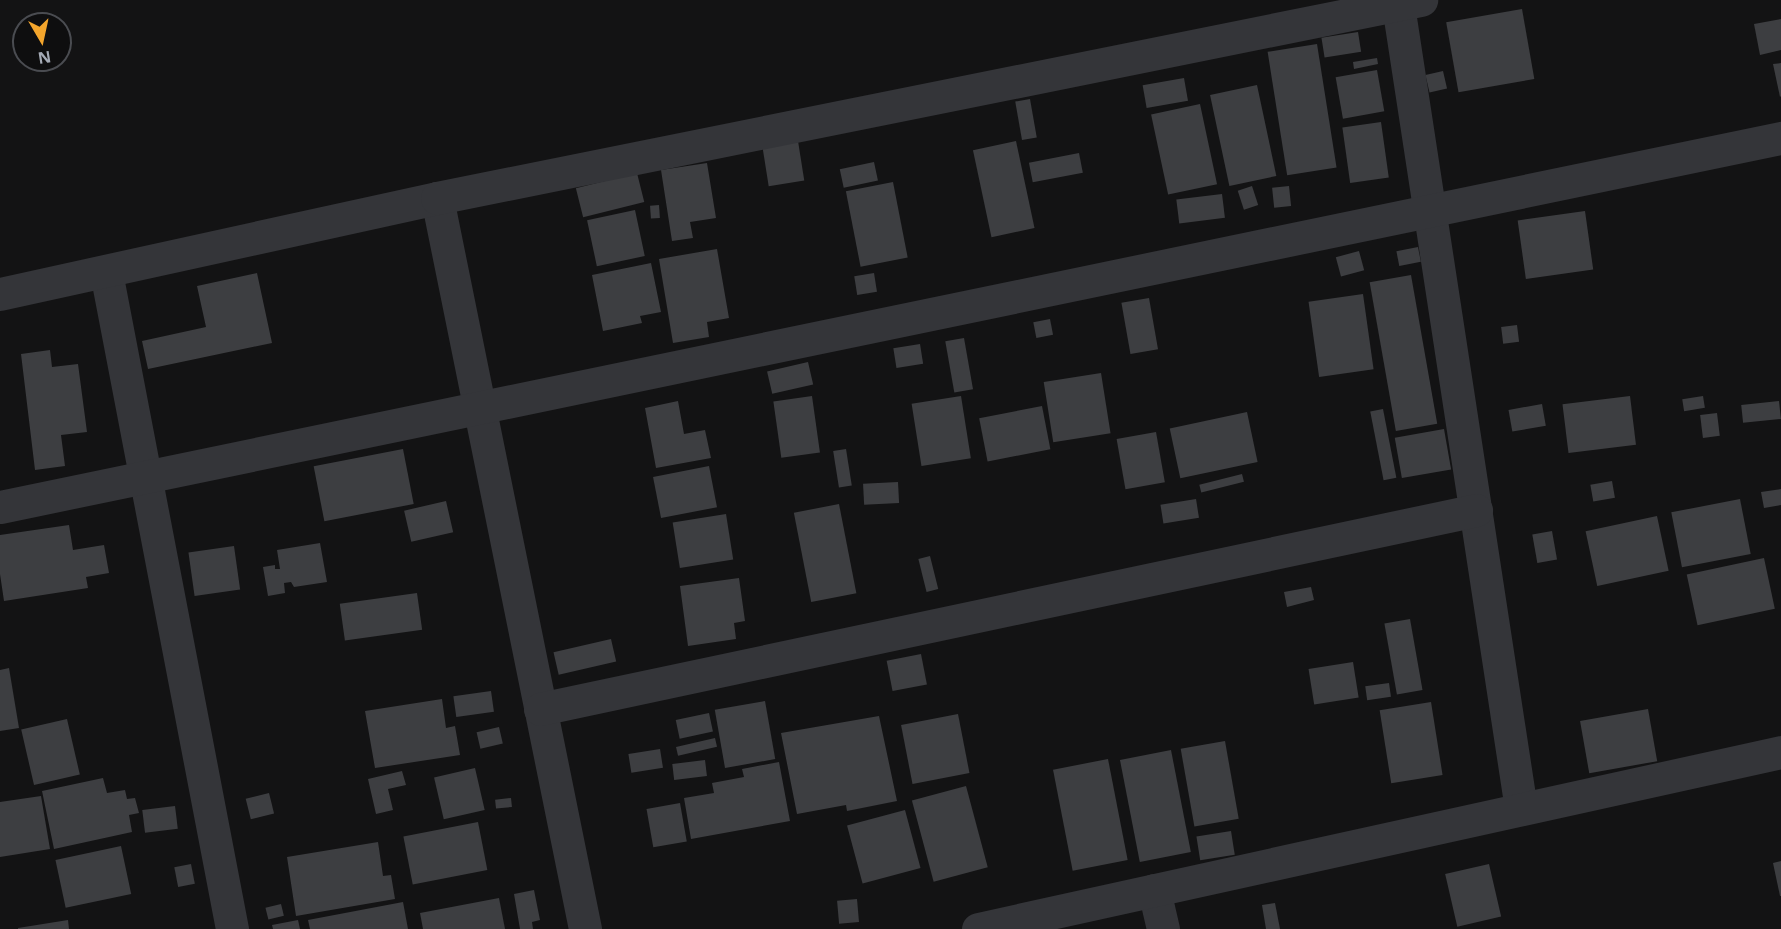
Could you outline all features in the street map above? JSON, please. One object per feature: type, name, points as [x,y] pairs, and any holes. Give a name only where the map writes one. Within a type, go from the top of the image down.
[{"type":"street","points":[[0,294],[437,198],[1410,2],[1430,213],[1521,809]]},
{"type":"street","points":[[0,507],[1430,213],[1781,138]]},
{"type":"street","points":[[437,198],[585,929]]},
{"type":"street","points":[[106,272],[232,929]]},
{"type":"street","points":[[540,709],[1476,510]]},
{"type":"street","points":[[978,929],[1781,752]]},
{"type":"street","points":[[1154,890],[1162,929]]},
{"type":"building","points":[[1522,9],[1534,79],[1458,92],[1446,22]]},
{"type":"building","points":[[1781,19],[1781,50],[1760,55],[1754,24]]},
{"type":"building","points":[[1358,32],[1361,52],[1325,58],[1321,38]]},
{"type":"building","points":[[1317,44],[1337,167],[1287,175],[1268,52]]},
{"type":"building","points":[[1377,58],[1378,64],[1354,69],[1353,62]]},
{"type":"building","points":[[1781,63],[1781,96],[1780,97],[1773,64]]},
{"type":"building","points":[[1377,70],[1384,111],[1343,119],[1336,77]]},
{"type":"building","points":[[1443,71],[1447,89],[1430,93],[1425,75]]},
{"type":"building","points":[[1184,78],[1188,101],[1147,108],[1143,85]]},
{"type":"building","points":[[1257,85],[1276,176],[1229,186],[1210,95]]},
{"type":"building","points":[[1030,99],[1037,137],[1022,140],[1015,102]]},
{"type":"building","points":[[1200,104],[1217,184],[1168,195],[1151,114]]},
{"type":"building","points":[[1381,122],[1389,177],[1350,183],[1342,127]]},
{"type":"building","points":[[798,141],[804,181],[769,186],[762,147]]},
{"type":"building","points":[[1016,141],[1035,228],[991,237],[973,150]]},
{"type":"building","points":[[1079,153],[1083,173],[1033,182],[1029,163]]},
{"type":"building","points":[[874,162],[878,181],[844,188],[840,169]]},
{"type":"building","points":[[707,163],[716,218],[690,222],[693,238],[672,241],[661,170]]},
{"type":"building","points":[[637,173],[644,202],[583,217],[576,188]]},
{"type":"building","points":[[893,182],[908,258],[861,267],[846,191]]},
{"type":"building","points":[[1252,186],[1258,205],[1244,210],[1238,191]]},
{"type":"building","points":[[1289,186],[1291,206],[1274,208],[1272,188]]},
{"type":"building","points":[[1222,194],[1225,218],[1179,223],[1176,200]]},
{"type":"building","points":[[659,205],[660,218],[651,219],[650,206]]},
{"type":"building","points":[[635,210],[645,256],[597,266],[587,220]]},
{"type":"building","points":[[1585,211],[1593,269],[1526,279],[1518,220]]},
{"type":"building","points":[[1418,247],[1421,262],[1399,266],[1396,251]]},
{"type":"building","points":[[717,249],[729,318],[707,322],[709,337],[673,343],[659,259]]},
{"type":"building","points":[[1359,251],[1364,270],[1341,277],[1336,257]]},
{"type":"building","points":[[651,263],[661,312],[640,316],[642,323],[603,331],[592,275]]},
{"type":"building","points":[[257,273],[272,343],[148,369],[142,341],[206,327],[197,286]]},
{"type":"building","points":[[874,273],[877,292],[857,295],[854,276]]},
{"type":"building","points":[[1411,275],[1437,424],[1396,431],[1370,282]]},
{"type":"building","points":[[1363,294],[1374,369],[1319,377],[1309,302]]},
{"type":"building","points":[[1149,298],[1158,349],[1130,354],[1121,303]]},
{"type":"building","points":[[1050,319],[1053,335],[1036,338],[1033,322]]},
{"type":"building","points":[[1517,325],[1519,342],[1503,344],[1501,327]]},
{"type":"building","points":[[964,338],[973,389],[954,393],[945,341]]},
{"type":"building","points":[[920,344],[923,364],[896,368],[893,348]]},
{"type":"building","points":[[50,350],[52,367],[78,364],[87,432],[61,435],[65,466],[35,470],[21,354]]},
{"type":"building","points":[[808,362],[813,384],[772,394],[767,371]]},
{"type":"building","points":[[1101,373],[1111,433],[1053,442],[1044,382]]},
{"type":"building","points":[[812,396],[820,452],[781,458],[773,401]]},
{"type":"building","points":[[961,396],[971,458],[921,466],[912,404]]},
{"type":"building","points":[[1630,396],[1636,445],[1568,453],[1563,404]]},
{"type":"building","points":[[1703,396],[1705,408],[1684,411],[1682,399]]},
{"type":"building","points":[[678,401],[684,434],[705,430],[711,458],[656,468],[645,408]]},
{"type":"building","points":[[1779,401],[1781,419],[1743,423],[1741,405]]},
{"type":"building","points":[[1542,404],[1546,426],[1512,432],[1509,410]]},
{"type":"building","points":[[1042,406],[1050,449],[988,461],[979,418]]},
{"type":"building","points":[[1383,409],[1396,478],[1384,480],[1370,411]]},
{"type":"building","points":[[1247,412],[1258,462],[1180,478],[1170,428]]},
{"type":"building","points":[[1717,413],[1720,436],[1703,438],[1700,415]]},
{"type":"building","points":[[1444,429],[1451,469],[1402,478],[1395,438]]},
{"type":"building","points":[[1156,432],[1165,482],[1125,489],[1117,439]]},
{"type":"building","points":[[403,449],[414,504],[324,521],[314,466]]},
{"type":"building","points":[[846,449],[852,486],[839,488],[833,451]]},
{"type":"building","points":[[709,466],[717,507],[661,518],[653,477]]},
{"type":"building","points":[[1242,474],[1244,482],[1201,492],[1199,485]]},
{"type":"building","points":[[1612,481],[1615,498],[1593,502],[1590,485]]},
{"type":"building","points":[[898,482],[899,503],[864,505],[863,484]]},
{"type":"building","points":[[1781,489],[1781,505],[1764,508],[1761,492]]},
{"type":"building","points":[[1196,499],[1199,518],[1163,523],[1160,505]]},
{"type":"building","points":[[1740,499],[1751,554],[1682,567],[1671,512]]},
{"type":"building","points":[[446,501],[453,532],[411,542],[404,511]]},
{"type":"building","points":[[839,504],[856,593],[811,602],[794,513]]},
{"type":"building","points":[[726,514],[733,559],[680,568],[673,522]]},
{"type":"building","points":[[1657,516],[1669,571],[1597,586],[1586,531]]},
{"type":"building","points":[[69,525],[73,550],[104,545],[109,573],[86,577],[88,588],[4,601],[0,574],[0,535]]},
{"type":"building","points":[[1552,531],[1557,560],[1537,563],[1532,534]]},
{"type":"building","points":[[320,543],[327,582],[294,587],[291,582],[284,583],[285,593],[268,596],[263,567],[275,565],[275,569],[280,569],[277,550]]},
{"type":"building","points":[[234,546],[240,590],[195,596],[188,552]]},
{"type":"building","points":[[930,556],[938,589],[927,592],[918,559]]},
{"type":"building","points":[[1764,558],[1775,609],[1698,625],[1687,574]]},
{"type":"building","points":[[739,578],[745,621],[734,623],[736,639],[688,646],[680,586]]},
{"type":"building","points":[[1311,587],[1314,600],[1287,607],[1284,592]]},
{"type":"building","points":[[417,593],[422,630],[345,640],[340,604]]},
{"type":"building","points":[[1410,619],[1423,690],[1397,694],[1384,624]]},
{"type":"building","points":[[611,639],[616,661],[559,675],[554,652]]},
{"type":"building","points":[[921,654],[927,684],[893,691],[887,661]]},
{"type":"building","points":[[1353,662],[1359,698],[1314,705],[1309,669]]},
{"type":"building","points":[[9,668],[19,728],[0,731],[0,670]]},
{"type":"building","points":[[1389,683],[1391,697],[1367,700],[1365,686]]},
{"type":"building","points":[[491,691],[494,712],[456,717],[453,696]]},
{"type":"building","points":[[442,699],[446,728],[455,726],[460,755],[375,768],[365,711]]},
{"type":"building","points":[[765,701],[775,759],[725,768],[715,710]]},
{"type":"building","points":[[1431,702],[1443,775],[1391,783],[1380,710]]},
{"type":"building","points":[[1648,709],[1657,761],[1589,773],[1580,721]]},
{"type":"building","points":[[709,713],[713,732],[680,739],[676,720]]},
{"type":"building","points":[[958,714],[969,773],[913,784],[901,725]]},
{"type":"building","points":[[879,716],[897,801],[847,811],[846,805],[797,814],[781,733]]},
{"type":"building","points":[[67,719],[80,775],[34,785],[21,730]]},
{"type":"building","points":[[499,727],[503,744],[480,749],[477,732]]},
{"type":"building","points":[[715,738],[717,747],[678,756],[676,747]]},
{"type":"building","points":[[1225,741],[1239,819],[1194,827],[1181,749]]},
{"type":"building","points":[[660,749],[663,768],[631,773],[628,754]]},
{"type":"building","points":[[1171,750],[1191,852],[1140,862],[1120,760]]},
{"type":"building","points":[[1108,759],[1128,860],[1073,871],[1053,770]]},
{"type":"building","points":[[705,760],[707,776],[674,780],[672,764]]},
{"type":"building","points":[[779,762],[790,821],[691,839],[684,798],[714,793],[712,783],[744,777],[742,769]]},
{"type":"building","points":[[475,768],[485,810],[444,819],[434,777]]},
{"type":"building","points":[[402,771],[406,785],[388,789],[393,810],[376,814],[368,779]]},
{"type":"building","points":[[103,778],[107,793],[125,790],[127,799],[135,798],[139,813],[129,815],[132,832],[54,849],[42,791]]},
{"type":"building","points":[[966,786],[988,867],[934,882],[912,800]]},
{"type":"building","points":[[269,793],[274,813],[251,819],[246,799]]},
{"type":"building","points":[[41,796],[50,849],[0,857],[0,802]]},
{"type":"building","points":[[511,798],[512,807],[496,809],[495,800]]},
{"type":"building","points":[[680,803],[687,841],[653,847],[647,809]]},
{"type":"building","points":[[175,806],[178,829],[145,833],[142,810]]},
{"type":"building","points":[[905,810],[921,868],[863,883],[847,826]]},
{"type":"building","points":[[478,822],[487,870],[413,885],[403,837]]},
{"type":"building","points":[[1231,831],[1235,855],[1200,860],[1196,836]]},
{"type":"building","points":[[378,842],[383,876],[391,875],[395,899],[296,916],[287,857]]},
{"type":"building","points":[[121,846],[131,894],[66,908],[55,860]]},
{"type":"building","points":[[1781,861],[1781,896],[1780,896],[1773,863]]},
{"type":"building","points":[[191,864],[195,884],[178,887],[174,867]]},
{"type":"building","points":[[1489,864],[1501,917],[1457,927],[1445,874]]},
{"type":"building","points":[[534,890],[540,920],[532,922],[533,929],[520,929],[514,894]]},
{"type":"building","points":[[499,898],[505,929],[423,929],[420,913]]},
{"type":"building","points":[[857,899],[859,922],[839,924],[837,901]]},
{"type":"building","points":[[403,902],[408,929],[310,929],[308,920]]},
{"type":"building","points":[[1275,903],[1280,929],[1266,929],[1262,905]]},
{"type":"building","points":[[281,904],[284,916],[268,920],[265,908]]},
{"type":"building","points":[[68,920],[69,929],[18,929],[18,928]]},
{"type":"building","points":[[298,920],[300,929],[273,929],[272,925]]}]
